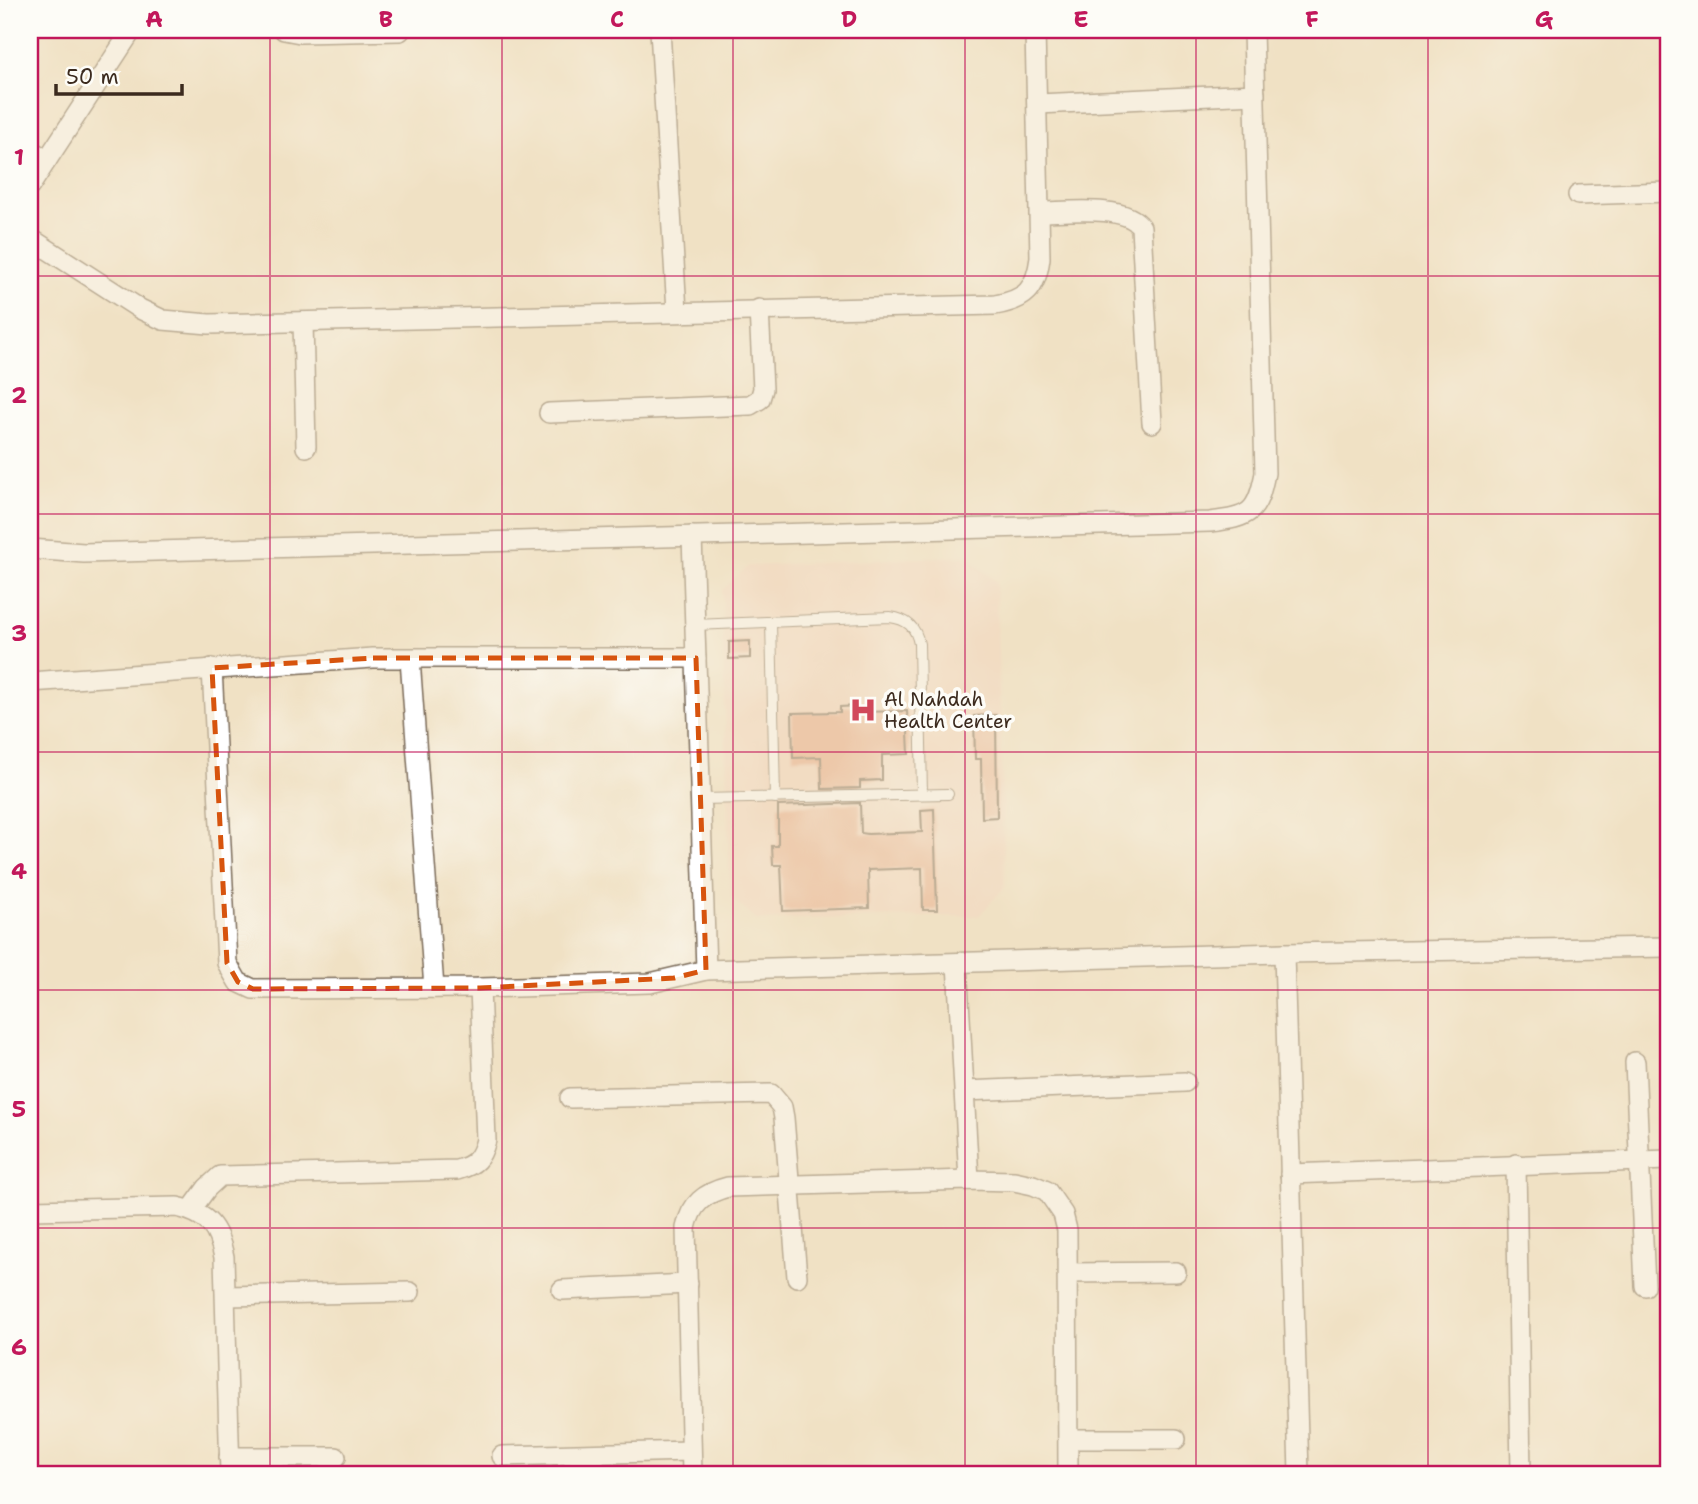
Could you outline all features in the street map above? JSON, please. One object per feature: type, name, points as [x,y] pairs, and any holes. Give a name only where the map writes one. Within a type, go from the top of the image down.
[{"type":"street","points":[[30,186],[132,30]]},
{"type":"street","points":[[284,30],[300,33],[400,31]]},
{"type":"street","points":[[660,30],[677,311]]},
{"type":"street","points":[[30,238],[140,309],[163,320],[209,324],[995,305],[1011,302],[1025,295],[1033,287],[1038,276],[1040,258],[1035,30]]},
{"type":"street","points":[[30,549],[84,553],[1210,522],[1239,518],[1251,510],[1260,498],[1265,473],[1253,30]]},
{"type":"street","points":[[1038,104],[1255,94]]},
{"type":"street","points":[[30,150],[47,160]]},
{"type":"street","points":[[1578,195],[1668,192]]},
{"type":"street","points":[[1040,212],[1115,212],[1128,215],[1141,228],[1152,423]]},
{"type":"street","points":[[550,413],[750,405],[760,399],[762,389],[760,309]]},
{"type":"street","points":[[303,322],[306,447]]},
{"type":"street","points":[[692,536],[706,970]]},
{"type":"street","points":[[30,682],[373,658],[696,658]]},
{"type":"street","points":[[410,659],[433,988]]},
{"type":"street","points":[[212,668],[227,963],[238,982],[253,989],[480,988],[650,983],[706,970],[957,962],[1284,953],[1668,947]]},
{"type":"street","points":[[1284,953],[1299,1474]]},
{"type":"street","points":[[957,962],[969,1180]]},
{"type":"street","points":[[191,1210],[207,1188],[220,1176],[457,1170],[473,1165],[482,1155],[486,1140],[480,988]]},
{"type":"street","points":[[1635,1062],[1645,1286]]},
{"type":"street","points":[[965,1091],[1185,1082]]},
{"type":"street","points":[[570,1098],[771,1094],[782,1108],[797,1277]]},
{"type":"street","points":[[1290,1174],[1668,1160]]},
{"type":"street","points":[[1516,1164],[1521,1474]]},
{"type":"street","points":[[692,1474],[686,1228],[694,1204],[714,1190],[728,1187],[969,1180],[1014,1181],[1047,1191],[1063,1214],[1067,1230],[1068,1273],[1068,1474]]},
{"type":"street","points":[[30,1210],[160,1206],[191,1210],[203,1217],[220,1236],[224,1257],[229,1466],[336,1457]]},
{"type":"street","points":[[1068,1273],[1176,1272]]},
{"type":"street","points":[[562,1290],[688,1284]]},
{"type":"street","points":[[226,1296],[410,1292]]},
{"type":"street","points":[[1069,1438],[1175,1439]]},
{"type":"street","points":[[502,1456],[690,1451]]},
{"type":"lane","points":[[695,625],[890,617],[907,621],[914,628],[919,644],[922,794]]},
{"type":"lane","points":[[771,622],[775,798]]},
{"type":"lane","points":[[701,799],[948,794]]},
{"type":"highlighted area","points":[[373,658],[696,658],[706,970],[674,978],[480,988],[253,989],[238,982],[227,963],[212,668]]},
{"type":"shaded area","name":"Al Nahdah Health Center","points":[[968,556],[996,582],[1005,887],[979,916],[756,920],[730,896],[722,590],[748,566]]},
{"type":"building","points":[[750,641],[750,658],[729,659],[729,642]]},
{"type":"building","points":[[857,706],[858,712],[907,711],[909,754],[882,755],[882,780],[860,781],[860,788],[822,789],[821,757],[793,758],[792,713],[840,712],[840,707]]},
{"type":"building","points":[[996,715],[997,817],[982,818],[981,759],[975,759],[974,716]]},
{"type":"building","points":[[860,803],[861,833],[868,834],[922,832],[921,810],[934,809],[937,910],[923,910],[922,868],[868,870],[869,908],[783,911],[781,865],[773,865],[772,846],[778,846],[778,806]]},
{"type":"place","name":"Al Nahdah Health Center","points":[[863,710]]}]
